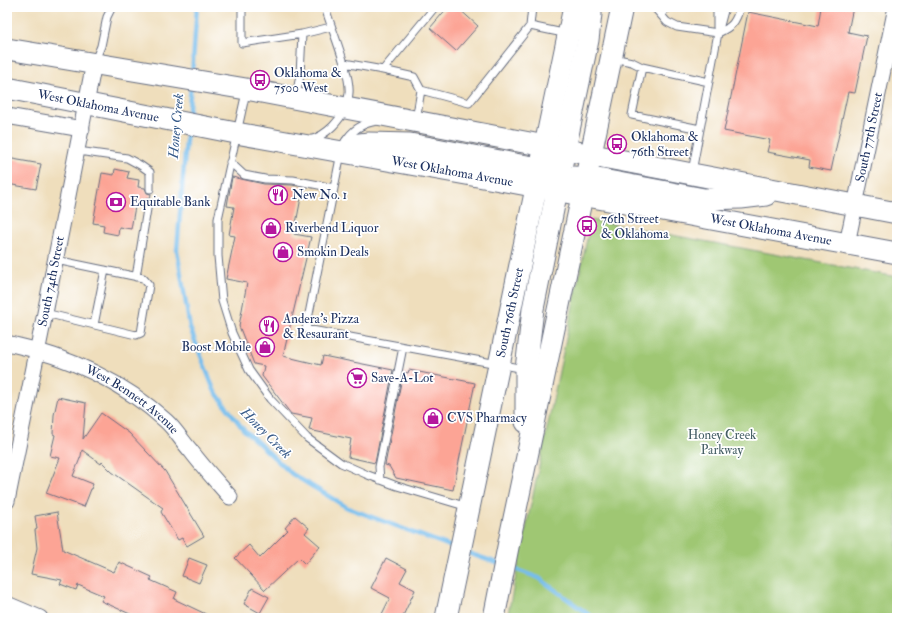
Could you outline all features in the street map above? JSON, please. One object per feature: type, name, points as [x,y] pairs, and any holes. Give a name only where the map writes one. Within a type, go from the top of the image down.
[{"type":"main road","name":"South 76th Street","points":[[446,618],[499,365],[554,171],[568,34],[574,7]]},
{"type":"main road","points":[[494,618],[527,459],[536,371],[533,309],[554,171],[588,40],[591,14],[589,7]]},
{"type":"main road","points":[[536,371],[584,186],[622,7]]},
{"type":"main road","name":"West Oklahoma Avenue","points":[[7,49],[246,89],[407,121],[554,171]]},
{"type":"main road","name":"West Oklahoma Avenue","points":[[7,88],[320,148],[554,171],[590,156],[897,213]]},
{"type":"main road","points":[[554,171],[584,186],[704,199],[741,198],[791,193]]},
{"type":"main road","name":"West Oklahoma Avenue","points":[[584,186],[847,244],[897,253]]},
{"type":"street","name":"South 77th Street","points":[[847,244],[896,7]]},
{"type":"street","name":"South 74th Street","points":[[7,501],[46,313],[94,63]]},
{"type":"street","name":"West Oklahoma Avenue","points":[[7,116],[82,129]]},
{"type":"street","name":"West Bennett Avenue","points":[[7,343],[38,350],[69,360],[97,373],[137,396],[167,422],[230,497]]},
{"type":"street","points":[[7,604],[40,618]]},
{"type":"lane","points":[[94,63],[101,46],[107,17],[112,7]]},
{"type":"lane","points":[[242,7],[242,43],[302,34],[331,27]]},
{"type":"lane","points":[[287,142],[312,140],[318,138],[326,133],[337,122],[346,109],[350,88],[344,63],[325,7]]},
{"type":"lane","points":[[382,70],[435,7]]},
{"type":"lane","points":[[344,63],[414,77],[421,90],[469,103],[530,26],[532,7]]},
{"type":"lane","points":[[654,7],[667,22],[677,27],[718,33],[729,28],[736,20],[740,7]]},
{"type":"lane","points":[[661,15],[667,7]]},
{"type":"lane","points":[[717,7],[718,33]]},
{"type":"lane","points":[[691,174],[718,33],[725,7]]},
{"type":"lane","points":[[530,26],[568,34]]},
{"type":"lane","points":[[295,99],[300,75],[302,34]]},
{"type":"lane","points":[[611,57],[632,62],[642,67],[709,82]]},
{"type":"lane","points":[[642,67],[632,115],[700,129]]},
{"type":"lane","points":[[246,89],[227,131],[230,162],[218,219],[218,256],[222,301],[232,333],[249,370],[270,399],[307,438],[341,463],[380,480],[433,498],[467,517]]},
{"type":"lane","points":[[421,90],[407,121],[374,121],[362,126],[351,134],[342,149],[306,329],[536,371]]},
{"type":"lane","points":[[78,151],[126,158],[140,165],[150,172],[150,189]]},
{"type":"lane","points":[[230,162],[244,175],[266,179],[293,180],[334,188]]},
{"type":"lane","points":[[136,277],[148,203]]},
{"type":"lane","points":[[46,313],[136,335],[141,333],[149,285],[143,278],[56,260]]},
{"type":"lane","points":[[94,325],[105,270]]},
{"type":"lane","points":[[380,480],[379,467],[403,347]]},
{"type":"green space","name":"Honey Creek Parkway","points":[[591,220],[897,277],[897,618],[507,618]]},
{"type":"building","points":[[448,7],[457,7],[478,26],[456,51],[430,28]]},
{"type":"building","points":[[821,7],[853,7],[848,32],[867,36],[855,93],[848,92],[831,171],[809,167],[810,160],[767,152],[770,140],[724,131],[748,12],[818,26]]},
{"type":"building","points":[[7,158],[41,164],[36,189],[7,184]]},
{"type":"building","name":"Equitable Bank","points":[[115,169],[129,172],[127,178],[139,180],[138,187],[145,188],[147,193],[151,194],[150,199],[146,199],[143,202],[136,201],[131,229],[119,227],[118,235],[103,232],[104,225],[93,223],[102,173],[114,175]]},
{"type":"building","points":[[232,177],[264,184],[303,187],[294,234],[311,237],[283,356],[321,365],[323,356],[393,370],[375,463],[348,457],[351,439],[309,430],[312,418],[291,414],[262,376],[264,366],[254,364],[239,326],[247,283],[226,279],[235,236],[229,235],[234,207],[227,206]]},
{"type":"building","name":"CVS Pharmacy","points":[[409,370],[475,383],[453,490],[396,478],[389,466],[385,465],[403,372],[408,373]]},
{"type":"building","points":[[58,397],[86,403],[83,439],[101,413],[129,433],[165,471],[204,536],[187,546],[182,538],[178,540],[161,512],[163,508],[112,472],[102,462],[101,464],[82,450],[73,476],[93,484],[84,507],[46,493],[60,458],[50,456],[55,435],[53,434],[54,415]]},
{"type":"building","points":[[57,512],[63,550],[114,572],[119,562],[152,577],[150,580],[177,592],[174,599],[214,618],[139,618],[101,601],[104,596],[78,585],[76,590],[60,584],[62,580],[31,574],[37,548],[35,516]]},
{"type":"building","points":[[295,516],[309,528],[305,533],[320,546],[305,564],[299,558],[265,590],[235,558],[249,545],[260,558],[288,530],[285,528]]},
{"type":"building","points":[[189,558],[207,565],[199,583],[182,576]]},
{"type":"building","points":[[386,558],[407,569],[400,582],[415,590],[402,618],[380,618],[390,598],[371,588]]},
{"type":"building","points":[[252,588],[269,597],[260,613],[244,604]]},
{"type":"waterway","name":"Honey Creek","points":[[192,75],[197,7]]},
{"type":"waterway","name":"Honey Creek","points":[[188,119],[191,84]]},
{"type":"waterway","name":"Honey Creek","points":[[187,128],[177,250],[190,328],[214,390],[243,429],[292,474],[348,508],[455,548]]},
{"type":"waterway","name":"Honey Creek","points":[[465,552],[500,564]]},
{"type":"waterway","name":"Honey Creek","points":[[509,567],[539,578],[593,618]]},
{"type":"place","name":"Oklahoma & 7500 West","points":[[260,80]]},
{"type":"place","name":"Oklahoma & 76th Street","points":[[617,144]]},
{"type":"place","name":"New No. 1","points":[[278,195]]},
{"type":"place","name":"Equitable Bank","points":[[116,202]]},
{"type":"place","name":"76th Street & Oklahoma","points":[[587,226]]},
{"type":"place","name":"Riverbend Liquor","points":[[271,228]]},
{"type":"place","name":"Smokin Deals","points":[[283,252]]},
{"type":"place","name":"Andera's Pizza & Resaurant","points":[[269,326]]},
{"type":"place","name":"Boost Mobile","points":[[265,347]]},
{"type":"place","name":"Save-A-Lot","points":[[357,378]]},
{"type":"place","name":"CVS Pharmacy","points":[[433,418]]}]
